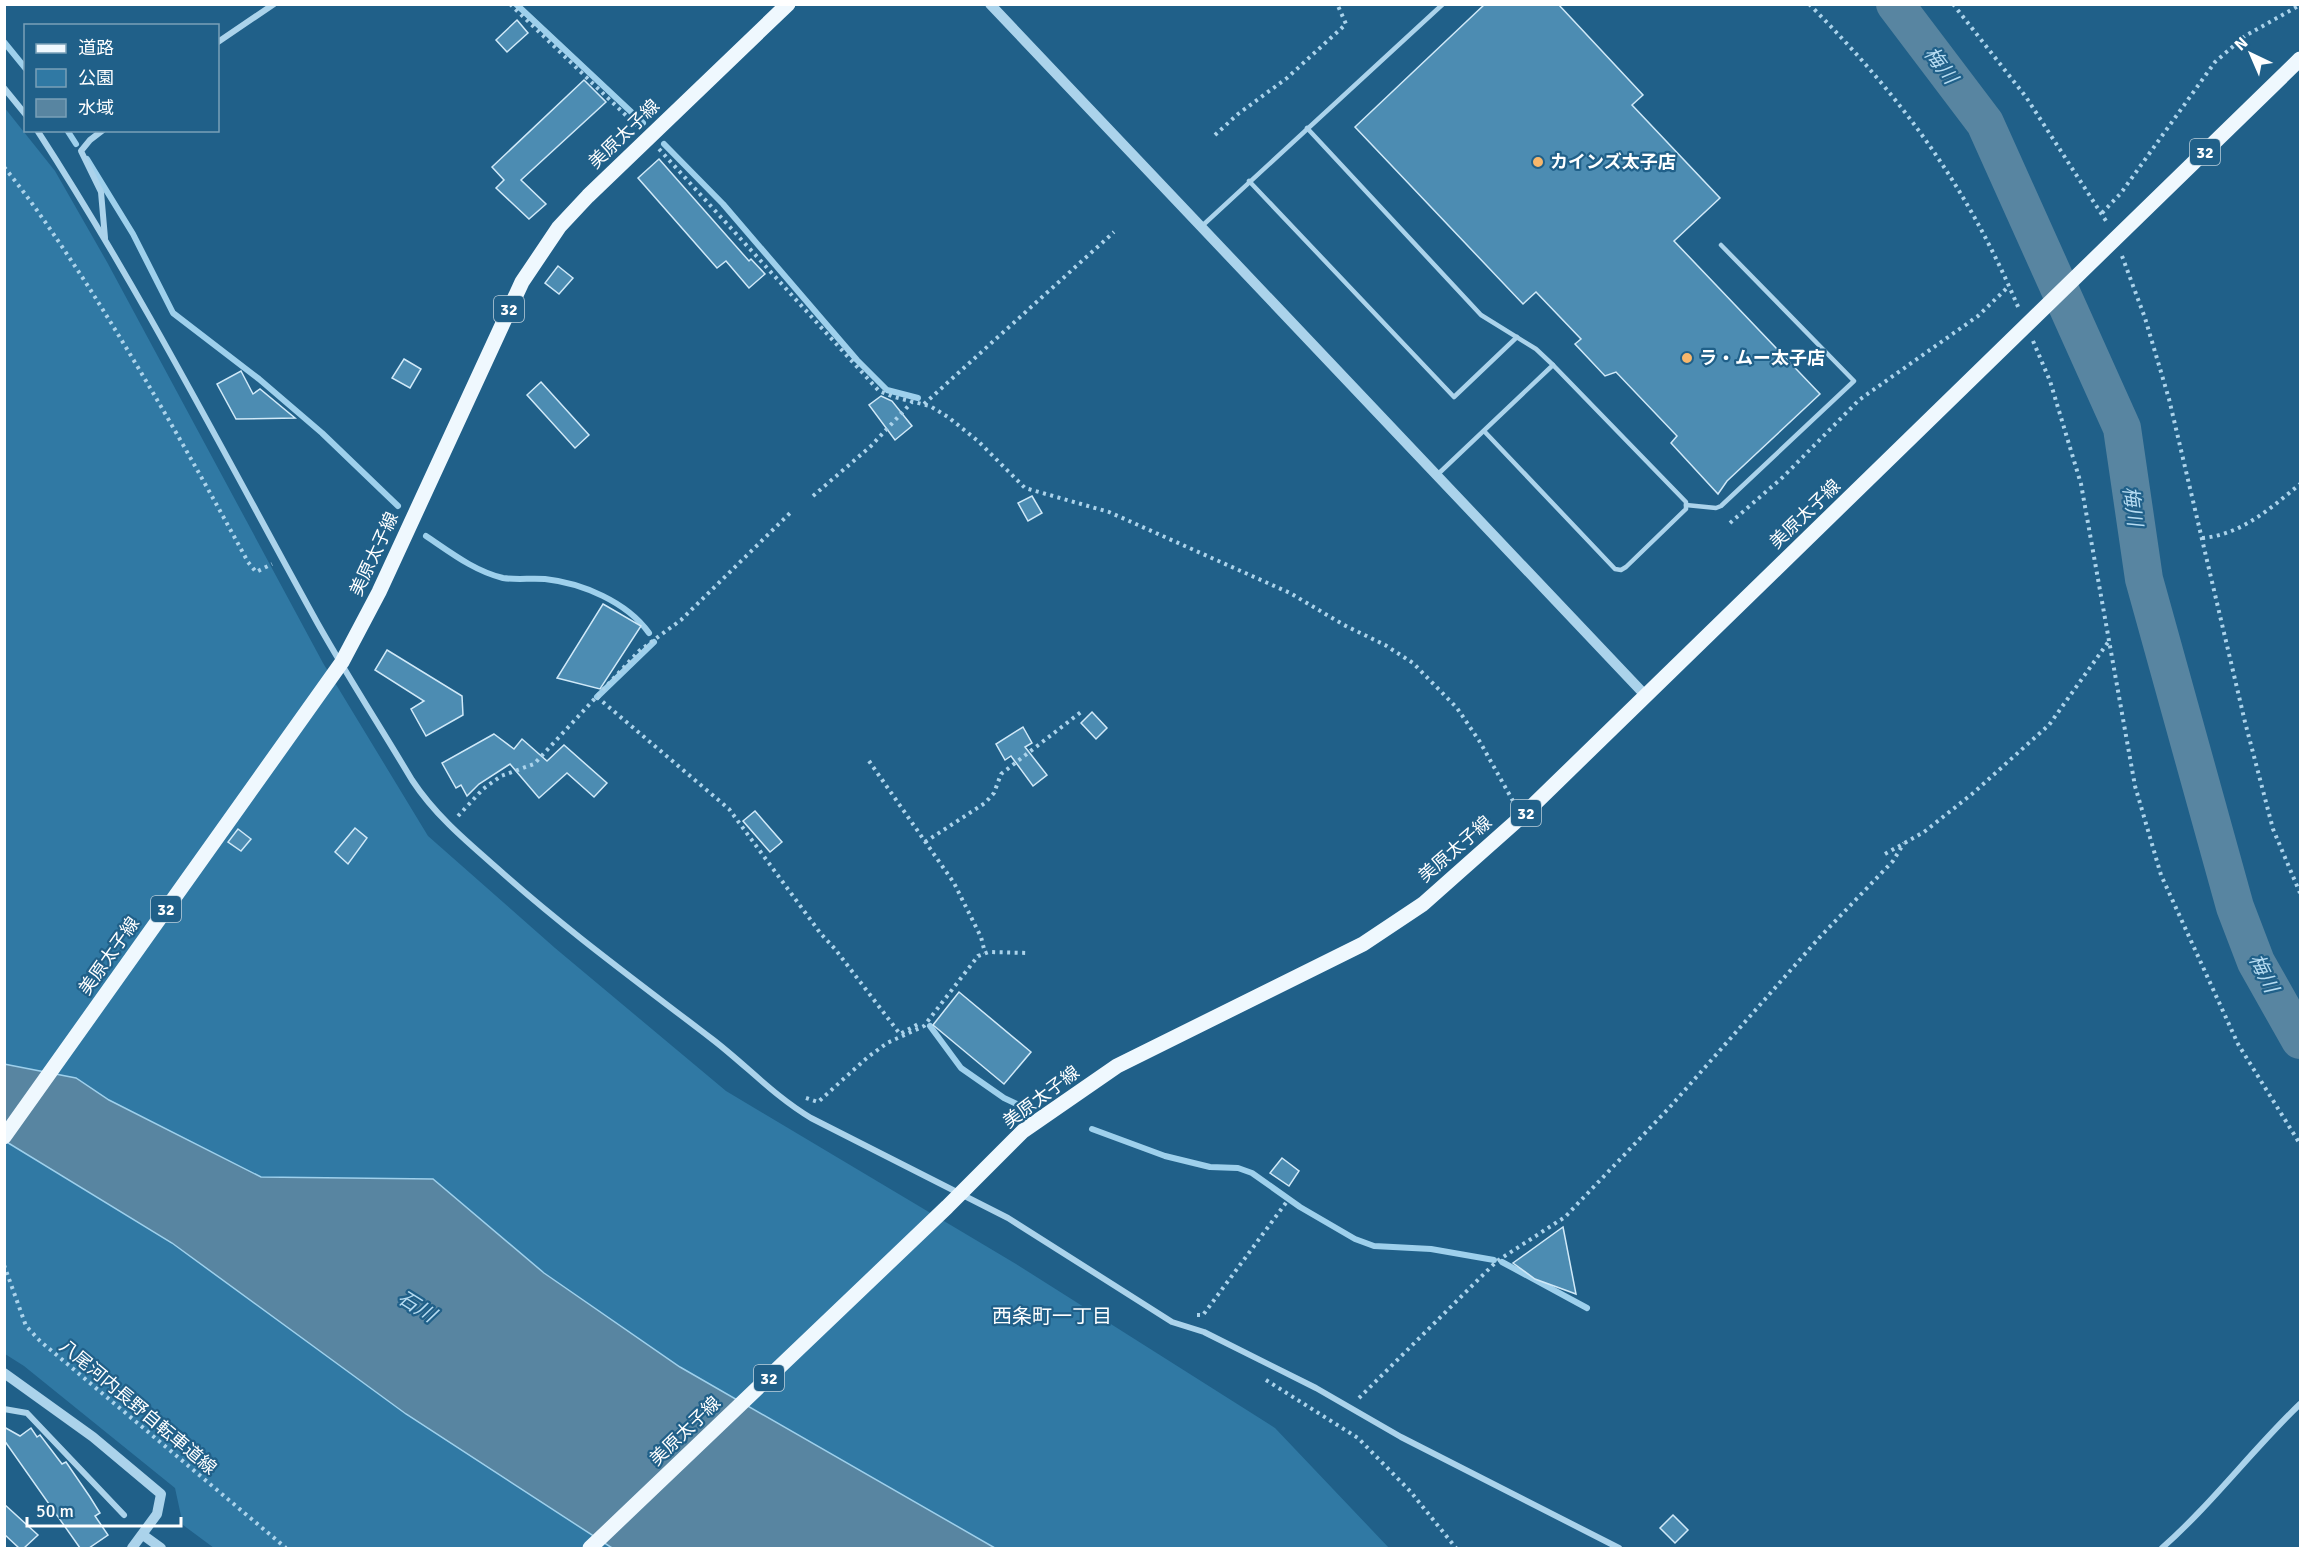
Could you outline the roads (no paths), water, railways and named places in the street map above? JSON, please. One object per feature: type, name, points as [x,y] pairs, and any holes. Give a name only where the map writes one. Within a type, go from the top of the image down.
[{"type":"main road","name":"美原太子線","points":[[4,1137],[342,662],[379,592],[522,282],[560,227],[788,4]]},
{"type":"main road","name":"美原太子線","points":[[590,1548],[948,1207],[1023,1131],[1117,1066],[1363,944],[1423,904],[1521,817],[2301,59]]},
{"type":"street","points":[[219,41],[274,4]]},
{"type":"street","points":[[990,4],[1646,696]]},
{"type":"street","points":[[4,88],[24,113]]},
{"type":"street","points":[[38,132],[105,242],[342,662],[427,802],[449,826],[538,905],[738,1059],[782,1101],[811,1119],[1008,1218],[1172,1322],[1204,1332],[1618,1548]]},
{"type":"street","points":[[100,132],[81,151],[101,192],[105,242]]},
{"type":"street","points":[[4,1373],[93,1437],[161,1494],[157,1514],[132,1548]]},
{"type":"street","points":[[2162,1548],[2184,1529],[2273,1429],[2301,1404]]},
{"type":"street","points":[[4,1409],[27,1413],[124,1515]]},
{"type":"street","points":[[143,1535],[160,1548]]},
{"type":"lane","points":[[1201,227],[1443,4]]},
{"type":"lane","points":[[1307,128],[1481,315],[1536,349],[1684,499],[1686,505],[1683,512],[1626,567],[1621,570],[1615,569],[1484,431]]},
{"type":"lane","points":[[1249,181],[1454,397],[1517,337]]},
{"type":"lane","points":[[1686,505],[1716,508],[1721,506],[1854,381],[1721,245]]},
{"type":"lane","points":[[1436,477],[1553,365]]},
{"type":"water","name":"石川","points":[[4,1064],[76,1078],[109,1100],[261,1177],[433,1179],[544,1273],[680,1367],[995,1548],[612,1548],[406,1414],[172,1243],[5,1141]]},
{"type":"waterway","points":[[516,4],[643,123]]},
{"type":"waterway","name":"梅川","points":[[1895,4],[1985,123],[2122,428],[2144,579],[2235,907],[2256,962],[2300,1040]]},
{"type":"waterway","points":[[4,42],[24,67]]},
{"type":"waterway","points":[[68,132],[76,144]]},
{"type":"waterway","points":[[664,144],[723,204],[857,360],[887,390],[918,398]]},
{"type":"waterway","points":[[87,159],[133,234],[173,313],[259,379],[322,433],[398,506]]},
{"type":"waterway","points":[[426,536],[463,560],[492,575],[508,579],[559,581],[603,596],[629,612],[649,633]]},
{"type":"waterway","points":[[597,697],[654,642]]},
{"type":"waterway","points":[[930,1026],[961,1068],[1004,1098],[1021,1106]]},
{"type":"waterway","points":[[1092,1129],[1165,1156],[1210,1167],[1238,1168],[1252,1173],[1300,1207],[1355,1239],[1374,1246],[1431,1249],[1494,1260]]},
{"type":"waterway","points":[[1502,1262],[1587,1308]]},
{"type":"place","name":"カインズ太子店","points":[[1538,162]]},
{"type":"place","name":"ラ・ムー太子店","points":[[1687,358]]},
{"type":"district","name":"西条町一丁目","points":[[1052,1316]]}]
